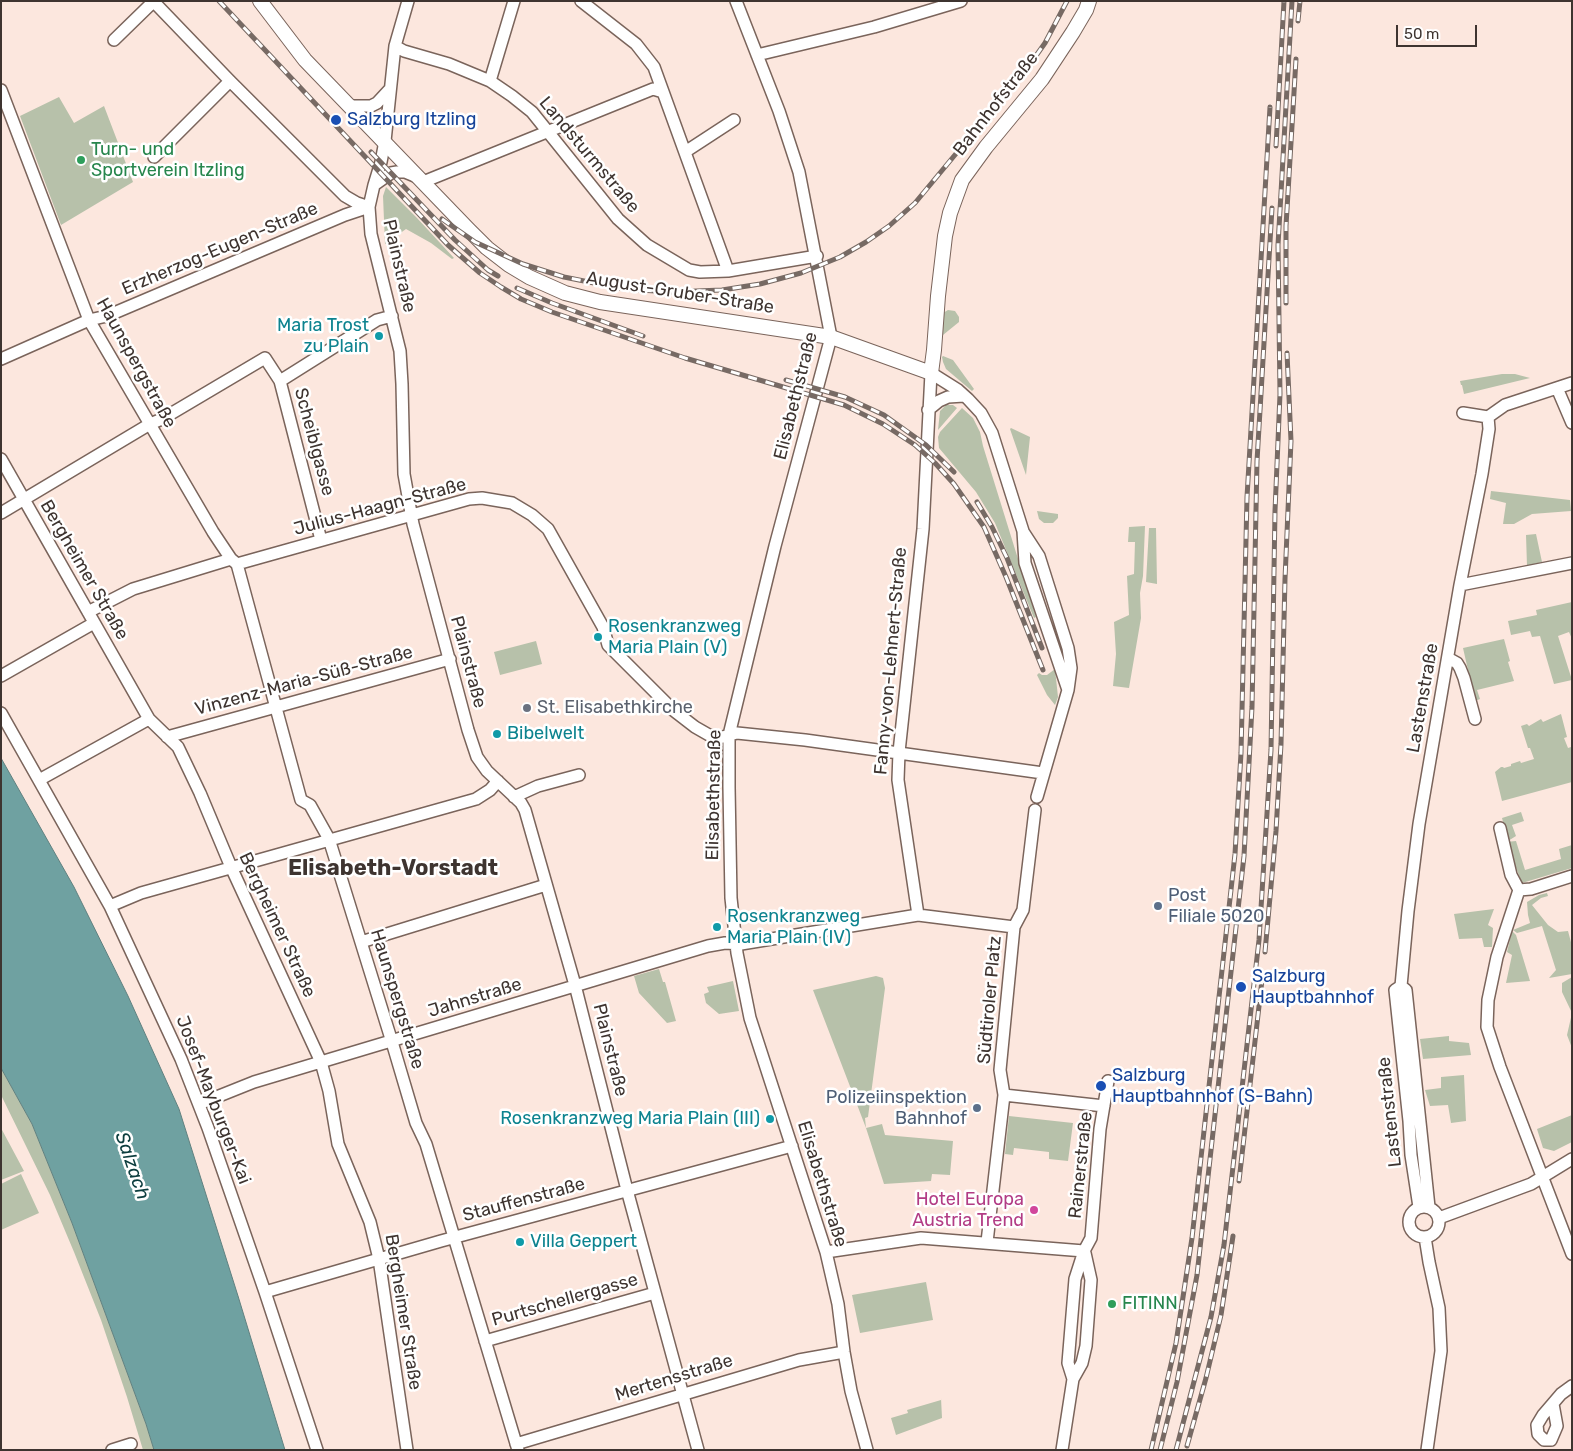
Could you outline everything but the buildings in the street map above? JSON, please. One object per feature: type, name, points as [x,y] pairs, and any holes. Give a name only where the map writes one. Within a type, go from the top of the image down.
[{"type":"main road","name":"August-Gruber-Straße","points":[[260,1],[305,60],[487,248],[529,277],[565,293],[600,302],[831,337],[931,373]]},
{"type":"main road","name":"Bahnhofstraße","points":[[946,236],[950,213],[962,180],[1042,79],[1073,32],[1089,1]]},
{"type":"main road","name":"Fanny-von-Lehnert-Straße","points":[[931,373],[946,236]]},
{"type":"street","points":[[114,40],[153,1]]},
{"type":"street","name":"Plainstraße","points":[[153,1],[345,196],[369,207],[371,234],[400,351],[404,474],[412,515],[468,730],[476,757],[487,771],[521,803],[525,810],[575,985],[627,1190],[698,1450]]},
{"type":"street","points":[[369,207],[385,141],[395,46],[408,1]]},
{"type":"street","points":[[490,81],[514,1]]},
{"type":"street","points":[[581,1],[636,44],[654,67],[728,271]]},
{"type":"street","name":"Elisabethstraße","points":[[736,1],[779,112],[799,172],[817,256],[831,337],[773,555],[729,735],[730,863],[736,943],[750,1018],[826,1252],[838,1304],[851,1391],[867,1450]]},
{"type":"street","points":[[756,55],[874,27],[925,6],[961,1]]},
{"type":"street","name":"Landsturmstraße","points":[[395,46],[404,51],[449,64],[490,81],[532,112],[618,219],[648,245],[689,270],[700,272],[728,271],[817,256]]},
{"type":"street","points":[[154,157],[230,81]]},
{"type":"street","points":[[349,106],[370,106],[377,103],[390,89]]},
{"type":"street","points":[[374,185],[391,173],[397,172],[406,172],[422,180],[653,89],[663,92]]},
{"type":"street","name":"Haunspergstraße","points":[[1,90],[90,320],[213,532],[234,562],[301,800],[310,805],[329,839],[416,1123],[426,1144],[517,1447]]},
{"type":"street","points":[[685,152],[734,120]]},
{"type":"street","name":"Erzherzog-Eugen-Straße","points":[[1,359],[90,320],[108,316],[338,218],[369,207]]},
{"type":"street","points":[[280,381],[377,320],[392,316]]},
{"type":"street","name":"Scheiblgasse","points":[[150,424],[162,419],[265,358],[280,381],[321,540]]},
{"type":"street","points":[[931,373],[964,396],[981,413],[992,433],[1023,531],[1025,564],[1068,690],[1037,796]]},
{"type":"street","name":"Fanny-von-Lehnert-Straße","points":[[918,915],[898,780],[899,752],[922,529],[931,373]]},
{"type":"street","points":[[1463,413],[1488,417],[1505,405],[1572,383]]},
{"type":"street","points":[[1557,388],[1572,423]]},
{"type":"street","points":[[928,410],[938,401],[948,397],[964,396]]},
{"type":"street","name":"Lastenstraße","points":[[1425,1237],[1415,1234],[1409,1226],[1412,1212],[1424,1207],[1406,990],[1401,986],[1419,824],[1460,585],[1482,474],[1489,429],[1488,417]]},
{"type":"street","points":[[1,513],[150,424]]},
{"type":"street","name":"Bergheimer Straße","points":[[1,459],[149,718],[178,747],[321,1062],[329,1092],[338,1144],[370,1222],[379,1259],[407,1450]]},
{"type":"street","name":"Julius-Haagn-Straße","points":[[88,612],[134,589],[468,499],[498,499],[522,508],[548,530],[603,627],[608,646],[651,690],[695,727],[719,738],[737,733],[776,736],[1043,772]]},
{"type":"street","points":[[1460,585],[1572,563]]},
{"type":"street","points":[[1,676],[94,623]]},
{"type":"street","points":[[1448,658],[1457,663],[1460,668],[1475,719]]},
{"type":"street","name":"Vinzenz-Maria-Süß-Straße","points":[[167,737],[450,659]]},
{"type":"street","name":"Josef-Mayburger-Kai","points":[[1,714],[110,906],[171,1036],[199,1104],[265,1292],[317,1450]]},
{"type":"street","points":[[38,780],[149,718]]},
{"type":"street","points":[[514,797],[538,786],[579,775]]},
{"type":"street","points":[[110,906],[140,893],[476,799],[490,790],[498,781]]},
{"type":"street","name":"Südtiroler Platz","points":[[988,1242],[1004,1095],[1000,1070],[1014,927],[1023,910],[1035,810]]},
{"type":"street","points":[[1500,828],[1511,875],[1519,890],[1497,957],[1488,1000],[1487,1027],[1500,1066],[1572,1254]]},
{"type":"street","points":[[1519,890],[1531,889],[1572,876]]},
{"type":"street","points":[[361,942],[546,886]]},
{"type":"street","name":"Jahnstraße","points":[[199,1104],[250,1084],[708,946],[849,927],[918,915],[1014,927]]},
{"type":"street","name":"Rainerstraße","points":[[1073,1379],[1068,1363],[1075,1279],[1084,1251],[1091,1238],[1100,1129],[1108,1080]]},
{"type":"street","points":[[1004,1095],[1104,1106]]},
{"type":"street","name":"Stauffenstraße","points":[[265,1292],[627,1190],[792,1146]]},
{"type":"street","points":[[1439,1218],[1530,1184],[1572,1159]]},
{"type":"street","points":[[1424,1207],[1434,1210],[1439,1218],[1438,1228],[1425,1237],[1439,1308],[1441,1351],[1426,1450]]},
{"type":"street","points":[[826,1252],[921,1238],[1084,1251]]},
{"type":"street","name":"Rainerstraße","points":[[1062,1450],[1073,1379],[1082,1362],[1086,1346],[1091,1280],[1084,1251]]},
{"type":"street","name":"Purtschellergasse","points":[[485,1341],[655,1292]]},
{"type":"street","name":"Mertensstraße","points":[[517,1447],[799,1360],[844,1352]]},
{"type":"street","points":[[1553,1404],[1572,1386]]},
{"type":"street","points":[[112,1450],[131,1444]]},
{"type":"green space","name":"Turn- und Sportverein Itzling","points":[[59,97],[74,123],[104,106],[133,182],[61,225],[20,116]]},
{"type":"green space","points":[[386,187],[454,258],[452,259],[431,243],[406,229],[385,244],[383,196]]},
{"type":"green space","points":[[948,310],[955,311],[959,317],[959,322],[943,335],[943,313]]},
{"type":"green space","points":[[943,356],[953,360],[974,389],[972,391],[946,369]]},
{"type":"green space","points":[[1502,374],[1515,374],[1530,378],[1464,394],[1460,381]]},
{"type":"green space","points":[[946,405],[953,405],[957,408],[938,430],[940,411]]},
{"type":"green space","points":[[962,408],[973,418],[980,432],[1036,617],[1034,618],[995,523],[976,492],[939,448],[938,437],[940,432]]},
{"type":"green space","points":[[1010,429],[1030,437],[1026,475]]},
{"type":"green space","points":[[1491,491],[1570,500],[1571,511],[1532,514],[1514,524],[1503,524],[1506,503],[1490,499]]},
{"type":"green space","points":[[1037,511],[1058,514],[1058,518],[1053,523],[1044,523],[1039,519]]},
{"type":"green space","points":[[1145,526],[1143,576],[1140,593],[1141,618],[1129,688],[1113,686],[1116,654],[1114,622],[1129,615],[1127,576],[1134,574],[1135,542],[1128,542],[1129,527]]},
{"type":"green space","points":[[1149,528],[1156,528],[1157,584],[1146,582]]},
{"type":"green space","points":[[1536,534],[1542,562],[1527,566],[1526,535]]},
{"type":"green space","points":[[1572,602],[1572,639],[1569,632],[1558,636],[1572,680],[1554,684],[1540,636],[1532,637],[1530,631],[1511,635],[1508,621],[1537,615],[1536,610]]},
{"type":"green space","points":[[1504,639],[1514,681],[1477,690],[1480,699],[1475,701],[1463,648]]},
{"type":"green space","points":[[536,641],[542,664],[500,675],[494,652]]},
{"type":"green space","points":[[1055,669],[1058,697],[1055,705],[1047,695],[1037,675],[1039,673],[1047,675]]},
{"type":"green space","points":[[1561,714],[1567,737],[1564,738],[1568,748],[1571,747],[1572,749],[1572,782],[1502,801],[1495,772],[1501,767],[1504,768],[1520,761],[1521,763],[1534,759],[1530,748],[1528,748],[1521,726],[1527,724],[1529,726],[1541,719],[1543,722]]},
{"type":"green space","points":[[1521,812],[1524,821],[1512,825],[1516,836],[1508,841],[1502,818]]},
{"type":"green space","points":[[1516,841],[1525,870],[1561,859],[1559,849],[1572,845],[1572,868],[1522,883],[1506,842]]},
{"type":"green space","points":[[1547,893],[1548,896],[1541,898],[1532,905],[1548,925],[1558,932],[1568,931],[1572,946],[1572,974],[1549,978],[1556,970],[1542,926],[1517,933],[1513,930],[1530,923],[1527,902]]},
{"type":"green space","points":[[1494,909],[1488,925],[1493,928],[1492,947],[1484,947],[1482,938],[1459,939],[1454,914]]},
{"type":"green space","points":[[1512,931],[1516,935],[1530,981],[1506,983],[1512,955],[1507,952]]},
{"type":"green space","points":[[659,969],[663,982],[665,982],[676,1021],[667,1023],[639,993],[634,976]]},
{"type":"green space","points":[[876,976],[883,978],[885,988],[868,1117],[865,1118],[866,1128],[813,990]]},
{"type":"green space","points":[[1572,977],[1572,1013],[1562,992],[1562,983]]},
{"type":"green space","points":[[733,981],[739,1011],[719,1014],[706,1003],[704,994],[709,992],[707,987]]},
{"type":"green space","points":[[1572,1013],[1572,1048],[1567,1035]]},
{"type":"green space","points":[[1449,1036],[1449,1041],[1469,1043],[1471,1055],[1423,1059],[1420,1039]]},
{"type":"green space","points":[[1,1068],[32,1124],[72,1223],[154,1450],[143,1450],[101,1320],[74,1252],[50,1195],[1,1095]]},
{"type":"green space","points":[[1464,1075],[1466,1121],[1451,1123],[1448,1105],[1430,1106],[1425,1090],[1441,1088],[1441,1077]]},
{"type":"green space","points":[[1572,1115],[1572,1142],[1554,1151],[1543,1148],[1537,1129]]},
{"type":"green space","points":[[1009,1116],[1073,1123],[1068,1161],[1049,1159],[1049,1152],[1014,1148],[1013,1155],[1005,1154]]},
{"type":"green space","points":[[882,1124],[885,1135],[953,1141],[950,1175],[932,1174],[931,1181],[884,1184],[866,1128]]},
{"type":"green space","points":[[1,1128],[24,1171],[1,1180]]},
{"type":"green space","points":[[21,1174],[39,1213],[1,1230],[1,1184]]},
{"type":"green space","points":[[926,1282],[933,1320],[860,1333],[852,1295]]},
{"type":"green space","points":[[941,1398],[942,1418],[896,1435],[891,1418],[908,1413],[907,1410],[941,1400]]},
{"type":"water","name":"Salzach","points":[[1,758],[74,887],[128,996],[179,1109],[285,1450],[154,1450],[72,1223],[32,1124],[1,1068]]},
{"type":"railway","points":[[219,1],[448,245],[480,273],[501,287],[521,299],[552,312],[685,358],[844,405],[883,424],[915,445],[954,484],[984,527],[1043,670]]},
{"type":"railway","points":[[442,219],[475,242],[523,264],[564,277],[624,289],[671,292],[722,290],[760,284],[801,273],[840,257],[866,242],[889,226],[915,203],[1028,67],[1045,43],[1067,1]]},
{"type":"railway","points":[[1276,146],[1284,1]]},
{"type":"railway","points":[[1176,1450],[1211,1317],[1224,1245],[1259,940],[1271,750],[1275,511],[1280,394],[1278,245],[1292,1]]},
{"type":"railway","points":[[1298,21],[1300,1]]},
{"type":"railway","points":[[1286,303],[1286,226],[1296,59]]},
{"type":"railway","points":[[1151,1450],[1176,1343],[1192,1238],[1235,854],[1241,753],[1247,497],[1270,107]]},
{"type":"railway","points":[[371,152],[455,240],[488,270],[498,276]]},
{"type":"railway","points":[[1160,1450],[1177,1382],[1197,1275],[1244,856],[1252,707],[1257,461],[1272,208]]},
{"type":"railway","points":[[517,288],[552,303],[643,336]]},
{"type":"railway","points":[[1265,952],[1276,831],[1281,744],[1291,441],[1287,353]]},
{"type":"railway","points":[[786,380],[845,397],[884,415],[926,445],[954,472]]},
{"type":"railway","points":[[977,502],[1007,558],[1042,648]]},
{"type":"railway","points":[[1239,1181],[1262,980]]},
{"type":"railway","points":[[1187,1446],[1221,1315],[1233,1236]]},
{"type":"place","name":"Salzburg Itzling","points":[[336,120]]},
{"type":"place","name":"Turn- und Sportverein Itzling","points":[[81,160]]},
{"type":"place","name":"Maria Trost zu Plain","points":[[379,336]]},
{"type":"place","name":"Rosenkranzweg Maria Plain (V)","points":[[598,637]]},
{"type":"place","name":"St. Elisabethkirche","points":[[527,708]]},
{"type":"place","name":"Bibelwelt","points":[[497,734]]},
{"type":"place","name":"Post Filiale 5020","points":[[1158,906]]},
{"type":"place","name":"Rosenkranzweg Maria Plain (IV)","points":[[717,927]]},
{"type":"place","name":"Salzburg Hauptbahnhof","points":[[1241,987]]},
{"type":"place","name":"Salzburg Hauptbahnhof (S-Bahn)","points":[[1101,1086]]},
{"type":"place","name":"Polizeiinspektion Bahnhof","points":[[977,1108]]},
{"type":"place","name":"Rosenkranzweg Maria Plain (III)","points":[[770,1119]]},
{"type":"place","name":"Hotel Europa Austria Trend","points":[[1034,1210]]},
{"type":"place","name":"Villa Geppert","points":[[520,1242]]},
{"type":"place","name":"FITINN","points":[[1112,1304]]},
{"type":"district","name":"Elisabeth-Vorstadt","points":[[393,869]]}]
